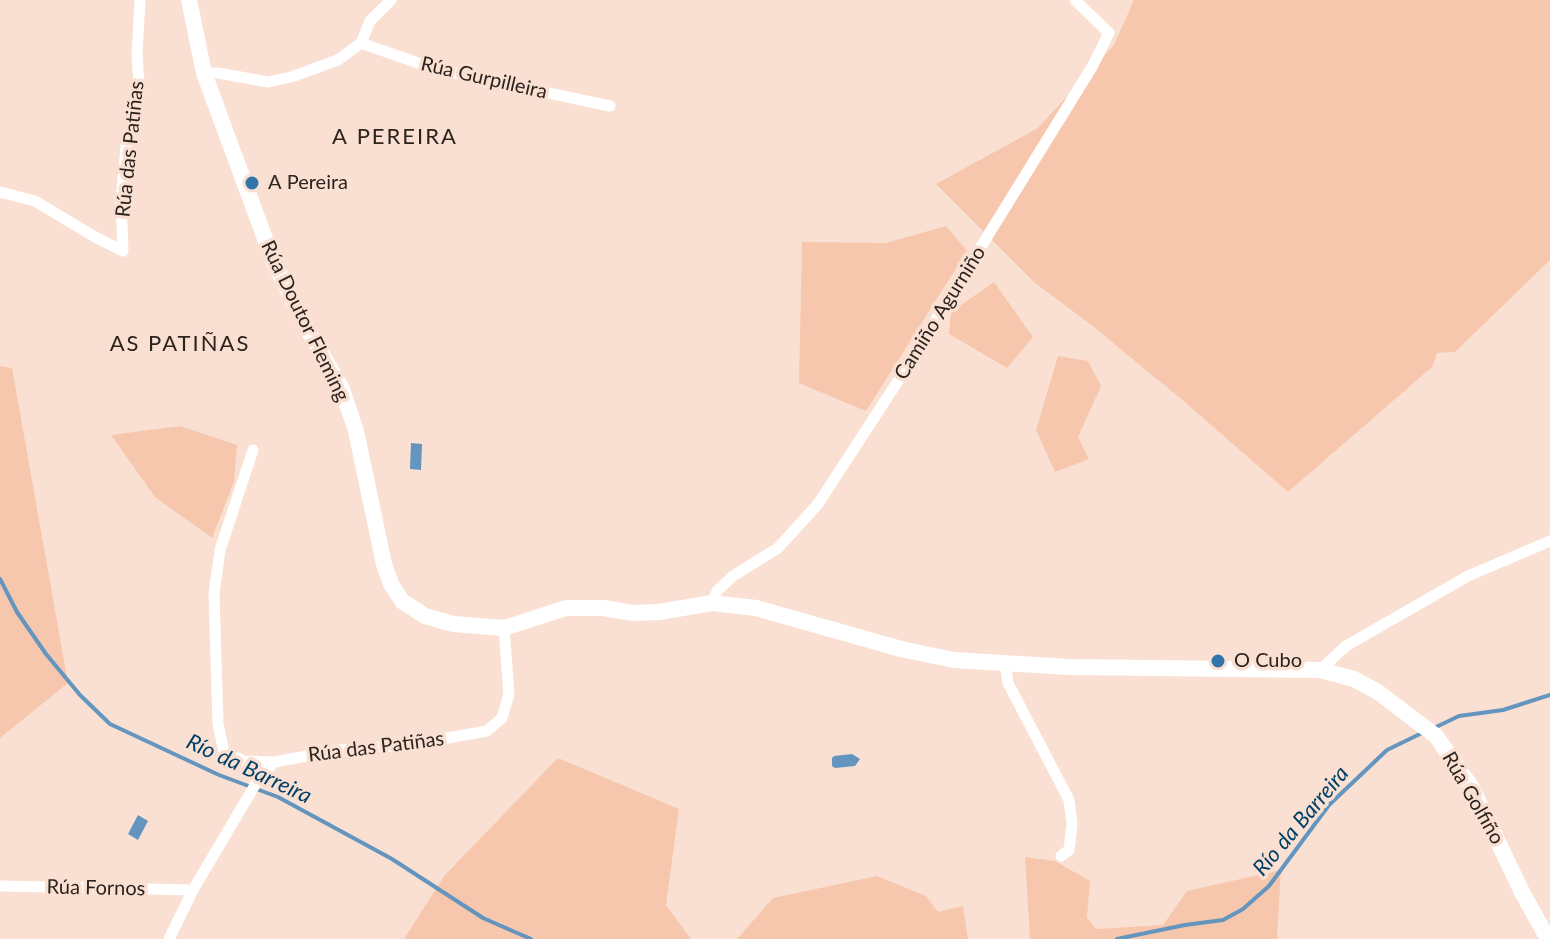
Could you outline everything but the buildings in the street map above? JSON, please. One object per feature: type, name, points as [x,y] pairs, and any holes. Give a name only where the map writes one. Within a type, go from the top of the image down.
[{"type":"main road","name":"Rúa Doutor Fleming","points":[[189,0],[204,73],[274,263],[342,389],[356,431],[391,584],[402,601],[425,616],[453,624],[504,628],[566,608],[603,608],[634,613],[712,603],[756,608],[901,649],[954,660],[1069,667],[1320,670]]},
{"type":"main road","name":"Rúa Golfiño","points":[[1320,670],[1366,685],[1436,736],[1472,788],[1548,939]]},
{"type":"street","name":"Rúa das Patiñas","points":[[0,192],[35,201],[123,251],[121,201],[126,146],[140,95],[137,55],[140,0]]},
{"type":"street","points":[[204,73],[268,82],[338,60],[361,43],[370,21],[391,0]]},
{"type":"street","name":"Camiño Agurniño","points":[[712,603],[717,591],[733,576],[778,548],[818,504],[898,381],[1092,67],[1109,33],[1075,0]]},
{"type":"street","name":"Rúa Gurpilleira","points":[[361,43],[435,69],[610,106]]},
{"type":"street","name":"Rúa das Patiñas","points":[[253,450],[220,550],[214,594],[218,724],[224,752],[244,761],[274,762],[339,750],[408,745],[487,731],[502,718],[509,694],[504,628]]},
{"type":"street","points":[[1320,670],[1346,646],[1455,584],[1550,541]]},
{"type":"street","points":[[1005,663],[1008,683],[1069,800],[1072,824],[1069,850],[1061,856]]},
{"type":"street","points":[[169,939],[193,890],[258,780],[274,762]]},
{"type":"street","name":"Rúa Fornos","points":[[0,886],[193,890]]},
{"type":"shaded area","points":[[1134,0],[1550,0],[1550,260],[1455,352],[1437,353],[1432,367],[1288,492],[1180,398],[1035,283],[936,184],[1038,128],[1114,45]]},
{"type":"shaded area","points":[[946,226],[967,251],[866,411],[799,383],[802,242],[886,243]]},
{"type":"shaded area","points":[[994,282],[1033,337],[1007,368],[949,334],[951,312]]},
{"type":"shaded area","points":[[1058,356],[1088,361],[1101,386],[1078,437],[1089,459],[1055,472],[1036,430]]},
{"type":"shaded area","points":[[0,366],[12,368],[68,683],[0,738]]},
{"type":"shaded area","points":[[180,426],[237,445],[234,482],[212,538],[155,497],[111,435]]},
{"type":"shaded area","points":[[558,758],[679,809],[666,905],[691,939],[404,939],[445,875]]},
{"type":"shaded area","points":[[1025,857],[1055,861],[1090,881],[1087,917],[1096,929],[1163,925],[1187,891],[1281,870],[1277,939],[1030,939]]},
{"type":"shaded area","points":[[877,876],[926,896],[938,912],[963,906],[968,939],[737,939],[773,898]]},
{"type":"water","points":[[411,443],[422,444],[421,470],[410,469]]},
{"type":"water","points":[[852,754],[860,759],[855,766],[832,766],[834,756]]},
{"type":"water","points":[[138,815],[148,821],[138,840],[128,834]]},
{"type":"waterway","name":"Río da Barreira","points":[[0,579],[17,612],[46,654],[80,695],[110,724],[219,775],[278,797],[392,859],[483,918],[531,939]]},
{"type":"waterway","name":"Río da Barreira","points":[[1434,728],[1459,716],[1503,710],[1550,695]]},
{"type":"waterway","name":"Río da Barreira","points":[[1117,939],[1223,920],[1243,909],[1269,886],[1329,805],[1387,750],[1422,733]]},
{"type":"place","name":"A Pereira","points":[[252,183]]},
{"type":"place","name":"O Cubo","points":[[1218,661]]},
{"type":"district","name":"A PEREIRA","points":[[395,137]]},
{"type":"district","name":"AS PATIÑAS","points":[[180,344]]}]
